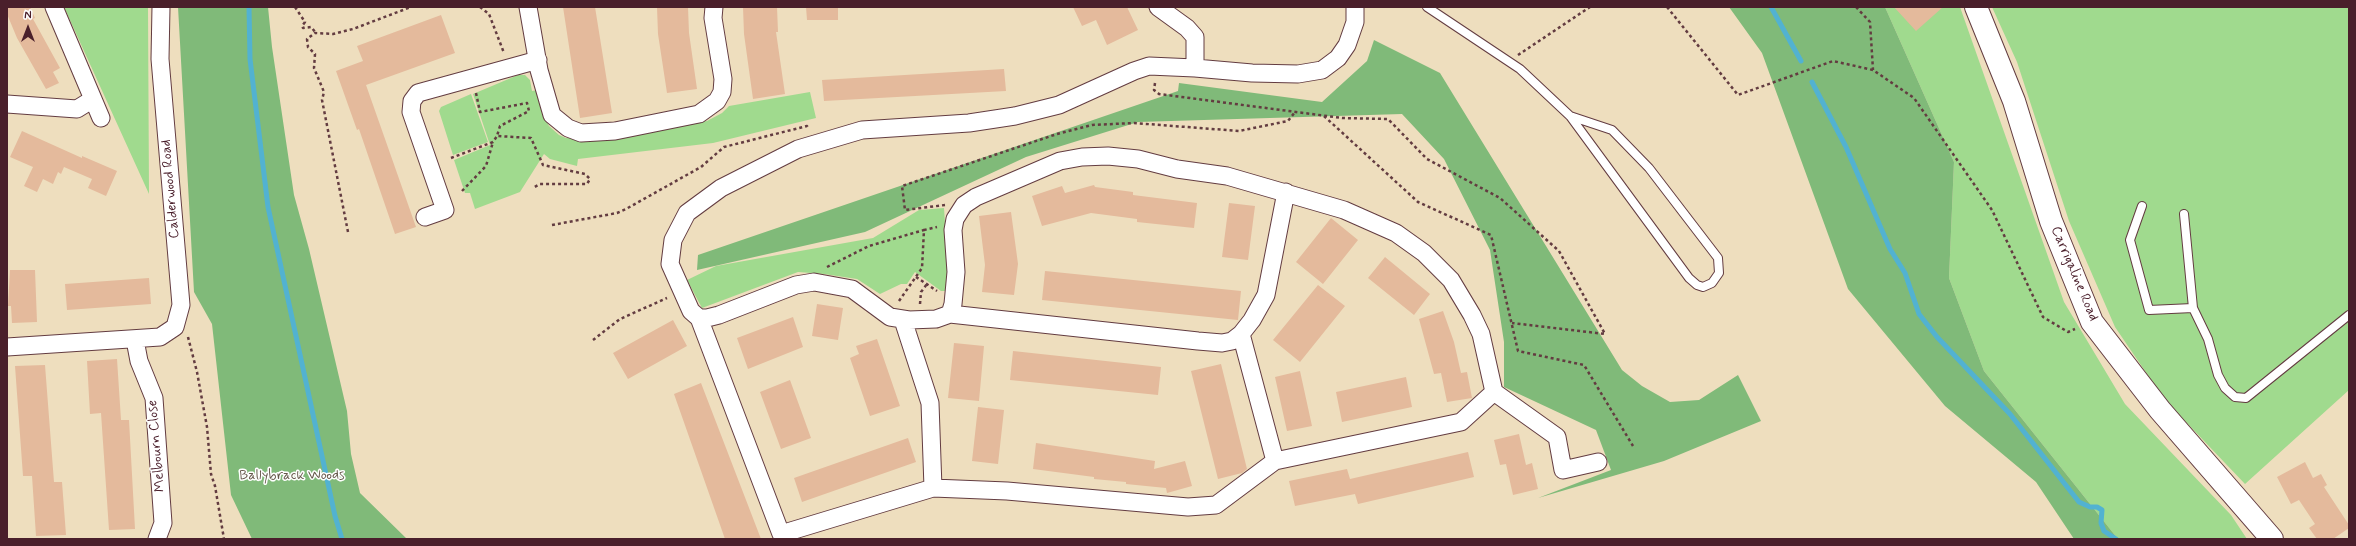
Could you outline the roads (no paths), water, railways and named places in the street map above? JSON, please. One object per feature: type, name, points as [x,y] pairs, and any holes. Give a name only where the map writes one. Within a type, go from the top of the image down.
[{"type":"main road","name":"Carrigaline Road","points":[[1976,7],[2014,101],[2051,221],[2092,322],[2160,410],[2272,539]]},
{"type":"street","points":[[54,7],[101,118]]},
{"type":"street","name":"Calderwood Road","points":[[135,340],[160,337],[175,327],[181,305],[160,59],[161,7]]},
{"type":"street","points":[[528,7],[538,60],[552,115],[568,128],[581,133],[615,131],[699,114],[717,101],[722,92],[723,79],[713,18],[714,7]]},
{"type":"street","points":[[1158,7],[1187,28],[1195,37],[1195,68]]},
{"type":"street","points":[[1355,7],[1355,22],[1347,45],[1338,58],[1322,70],[1298,74],[1252,73],[1149,66],[1134,71],[1059,105],[1015,116],[969,123],[862,130],[798,149],[721,188],[687,213],[673,240],[670,264],[691,311],[699,318],[781,534],[933,488],[1007,491],[1188,507],[1216,505],[1275,461],[1461,422],[1494,392]]},
{"type":"street","points":[[425,217],[445,210],[411,112],[412,101],[418,93],[538,60]]},
{"type":"street","points":[[7,104],[77,109],[93,99]]},
{"type":"street","points":[[950,314],[953,304],[956,272],[953,230],[958,213],[976,197],[1060,161],[1082,157],[1108,156],[1138,158],[1177,169],[1227,176],[1344,210],[1396,233],[1424,253],[1451,280],[1472,315],[1481,334],[1494,392],[1557,437],[1563,470],[1598,462]]},
{"type":"street","points":[[699,318],[719,315],[796,285],[814,282],[852,289],[890,316],[899,314],[936,319],[950,314],[1222,343],[1232,341],[1241,334],[1260,309],[1266,295],[1286,192]]},
{"type":"street","points":[[899,314],[930,403],[933,488]]},
{"type":"street","points":[[1241,334],[1275,461]]},
{"type":"street","points":[[7,347],[135,340]]},
{"type":"street","name":"Melbourn Close","points":[[135,340],[139,361],[154,398],[163,523],[157,539]]},
{"type":"lane","points":[[1427,7],[1520,69],[1570,116],[1689,278],[1697,285],[1704,287],[1712,283],[1718,273],[1718,258],[1649,168],[1612,130],[1570,116]]},
{"type":"lane","points":[[2142,206],[2130,240],[2149,310],[2193,308]]},
{"type":"lane","points":[[2184,214],[2193,308],[2204,328],[2218,375],[2225,388],[2236,397],[2246,398],[2349,315]]},
{"type":"waterway","points":[[249,7],[250,59],[268,207],[335,516],[342,539]]},
{"type":"waterway","points":[[1771,7],[1801,61]]},
{"type":"waterway","points":[[1812,82],[1846,147],[1890,249],[1905,273],[1919,314],[1937,337],[2010,414],[2079,502],[2102,510],[2101,523],[2104,531],[2116,539]]},
{"type":"park label","name":"Ballybrack Woods","points":[[292,476]]}]
